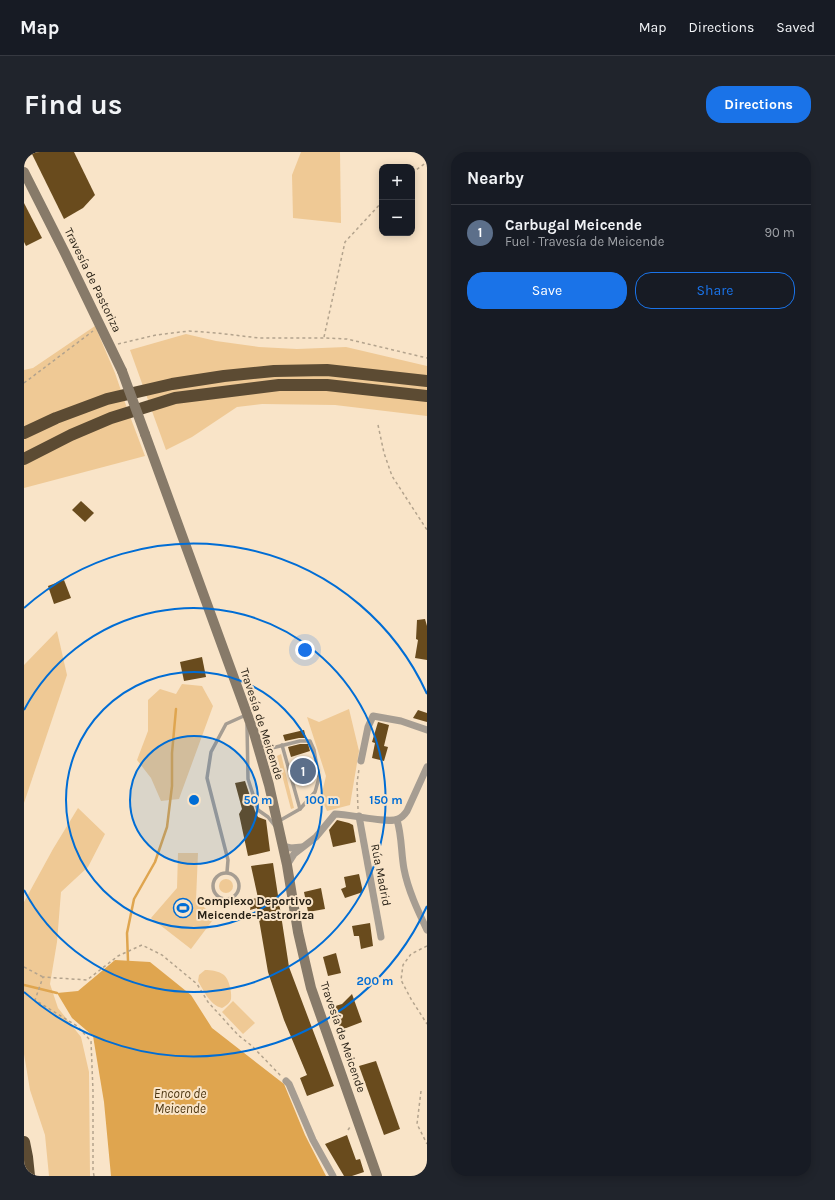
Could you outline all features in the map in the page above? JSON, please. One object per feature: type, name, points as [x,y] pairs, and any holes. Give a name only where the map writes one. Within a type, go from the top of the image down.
[{"type":"highway","points":[[24,433],[56,418],[107,399],[172,384],[224,376],[274,371],[327,370],[427,381]]},
{"type":"highway","points":[[24,459],[71,435],[110,418],[175,398],[287,385],[327,385],[427,396]]},
{"type":"highway","points":[[24,1142],[29,1176]]},
{"type":"main road","name":"Travesía de Pastoriza","points":[[24,172],[111,346],[134,402]]},
{"type":"main road","name":"Travesía de Meicende","points":[[134,402],[257,745],[287,865],[298,932],[311,988],[377,1176]]},
{"type":"street","points":[[361,761],[368,727],[374,716],[401,721],[427,730]]},
{"type":"street","points":[[287,865],[294,854],[316,837],[335,814],[386,820],[396,820],[403,817],[427,767]]},
{"type":"street","name":"Rúa Madrid","points":[[358,816],[381,937]]},
{"type":"street","points":[[396,820],[400,833],[404,870],[418,911],[427,930]]},
{"type":"street","points":[[282,846],[292,848],[304,846]]},
{"type":"street","points":[[286,1081],[290,1084],[313,1140],[333,1176]]},
{"type":"lane","points":[[227,872],[228,860],[207,778],[211,752],[226,724],[247,714],[248,779],[258,810],[277,826],[300,809],[315,792],[319,778],[314,750],[310,741],[300,741],[272,748],[257,745]]},
{"type":"lane","points":[[282,745],[300,809]]},
{"type":"lane","points":[[227,872],[235,876],[239,883],[239,887],[235,895],[224,898],[216,894],[213,882],[219,874],[227,872]]},
{"type":"path","points":[[415,171],[427,162]]},
{"type":"path","points":[[324,338],[345,242],[379,205]]},
{"type":"path","points":[[24,383],[101,326]]},
{"type":"path","points":[[111,346],[156,335],[189,331],[259,338],[347,339],[427,358]]},
{"type":"path","points":[[378,425],[384,453],[392,476],[427,530]]},
{"type":"path","points":[[358,816],[357,782],[361,761]]},
{"type":"path","points":[[24,967],[43,977],[87,980],[118,956],[142,945],[162,955],[197,984],[208,1002],[238,1035],[252,1046],[286,1081]]},
{"type":"path","points":[[427,946],[411,954],[403,965],[401,980],[427,1024]]},
{"type":"path","points":[[43,977],[35,1000],[77,1026],[91,1041],[94,1176]]},
{"type":"path","points":[[421,1091],[417,1124],[427,1144]]},
{"type":"shaded area","points":[[301,152],[340,152],[341,223],[293,218],[292,175]]},
{"type":"shaded area","points":[[95,326],[115,373],[145,456],[24,488],[24,370],[33,368]]},
{"type":"shaded area","points":[[186,334],[216,341],[259,347],[297,349],[346,347],[427,366],[427,416],[335,405],[262,404],[237,407],[192,437],[166,450],[130,350]]},
{"type":"shaded area","points":[[57,631],[67,675],[24,803],[24,665]]},
{"type":"shaded area","points":[[182,684],[202,686],[213,706],[179,799],[161,801],[151,778],[137,760],[148,731],[148,700],[160,689],[176,694]]},
{"type":"shaded area","points":[[349,709],[359,751],[350,805],[327,811],[321,797],[326,776],[307,717],[319,722]]},
{"type":"shaded area","points":[[281,754],[294,808],[291,809],[277,756]]},
{"type":"shaded area","points":[[78,808],[105,834],[88,867],[61,892],[57,942],[50,984],[58,1008],[81,1037],[89,1072],[90,1176],[49,1176],[45,1135],[30,1090],[24,1054],[24,902],[53,849]]},
{"type":"shaded area","name":"Complexo Deportivo Meicende-Pastroriza","points":[[178,853],[198,853],[196,900],[215,917],[191,949],[151,918],[177,888]]},
{"type":"shaded area","points":[[226,879],[231,881],[233,886],[231,891],[226,893],[221,891],[219,886],[221,881]]},
{"type":"shaded area","points":[[205,970],[224,975],[229,983],[231,989],[231,999],[228,1004],[222,1008],[211,1001],[198,981],[199,975]]},
{"type":"shaded area","points":[[233,1001],[255,1023],[243,1034],[222,1012]]},
{"type":"water","name":"Encoro de Meicende","points":[[115,960],[150,962],[191,995],[212,1028],[284,1084],[305,1135],[326,1176],[111,1176],[104,1102],[93,1036],[72,1018],[57,993],[78,991]]},
{"type":"building","points":[[31,152],[74,152],[95,195],[83,208],[64,219]]},
{"type":"building","points":[[24,203],[42,238],[26,246],[24,242]]},
{"type":"building","points":[[81,501],[94,513],[85,522],[72,510]]},
{"type":"building","points":[[64,580],[71,598],[54,604],[48,586]]},
{"type":"building","points":[[425,619],[427,626],[427,660],[415,658],[418,640],[416,639],[417,620]]},
{"type":"building","points":[[202,657],[206,677],[184,681],[180,662]]},
{"type":"building","points":[[418,710],[427,713],[427,722],[413,718]]},
{"type":"building","points":[[378,722],[389,725],[384,746],[388,747],[384,761],[372,758],[375,743],[372,742]]},
{"type":"building","points":[[304,730],[306,738],[285,741],[283,735]]},
{"type":"building","points":[[308,744],[310,751],[291,757],[288,747]]},
{"type":"building","points":[[245,781],[258,817],[266,820],[270,851],[248,856],[239,814],[242,809],[235,783]]},
{"type":"building","points":[[337,820],[353,825],[356,842],[333,847],[329,830]]},
{"type":"building","points":[[273,863],[289,967],[334,1086],[307,1096],[300,1078],[307,1075],[284,1020],[268,972],[257,908],[250,910],[252,899],[258,898],[251,866]]},
{"type":"building","points":[[359,874],[363,892],[345,898],[341,889],[346,887],[344,877]]},
{"type":"building","points":[[321,888],[325,909],[308,912],[304,892]]},
{"type":"building","points":[[370,923],[373,946],[361,949],[359,936],[354,936],[352,926]]},
{"type":"building","points":[[336,953],[341,973],[328,976],[323,957]]},
{"type":"building","points":[[352,994],[362,1022],[341,1030],[332,1007],[342,1004]]},
{"type":"building","points":[[376,1061],[400,1129],[384,1135],[359,1066]]},
{"type":"building","points":[[347,1135],[356,1160],[360,1159],[364,1172],[352,1176],[344,1176],[325,1144]]},
{"type":"waterway","points":[[128,961],[127,933],[134,899],[155,862],[167,827],[172,786],[172,753],[176,709]]},
{"type":"waterway","points":[[24,985],[57,993]]},
{"type":"place","name":"Carbugal Meicende","points":[[303,771]]},
{"type":"place","name":"Complexo Deportivo Meicende-Pastroriza","points":[[183,908]]}]
